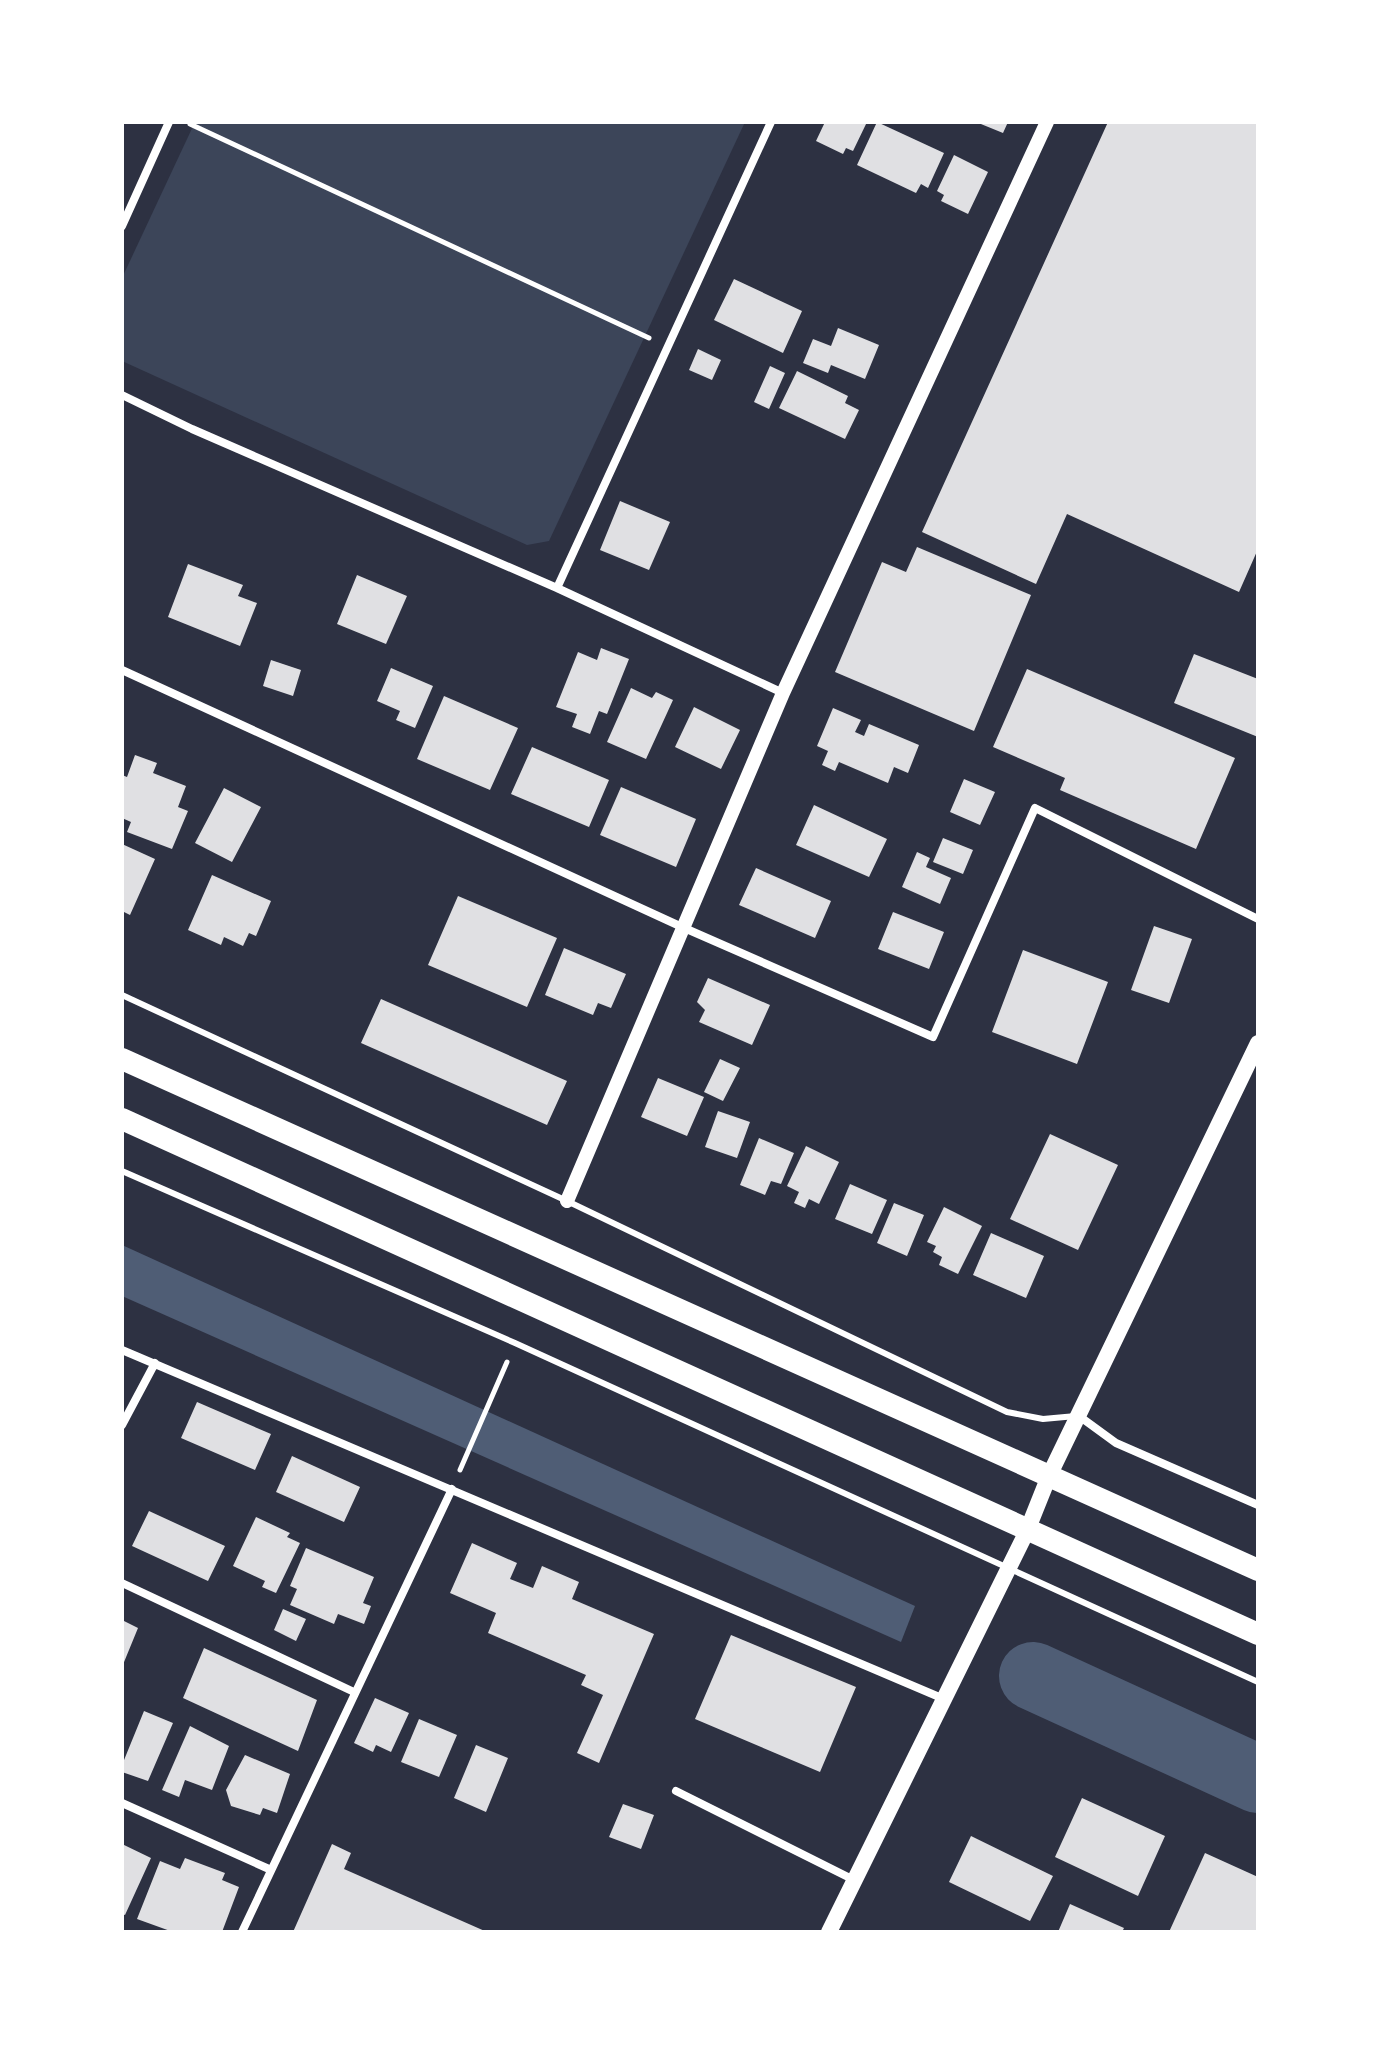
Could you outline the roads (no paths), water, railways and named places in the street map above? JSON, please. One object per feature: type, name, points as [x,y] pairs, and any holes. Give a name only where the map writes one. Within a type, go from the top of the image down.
[{"type":"highway","points":[[122,1059],[1258,1570]]},
{"type":"highway","points":[[122,1119],[1258,1634]]},
{"type":"main road","points":[[829,1932],[1027,1531],[1049,1476],[1258,1043]]},
{"type":"street","points":[[122,226],[169,122]]},
{"type":"street","points":[[557,588],[771,122]]},
{"type":"street","points":[[567,1201],[783,693],[1047,122]]},
{"type":"street","points":[[122,395],[192,429],[557,588],[783,693]]},
{"type":"street","points":[[122,670],[682,927],[933,1037],[1035,808],[1258,919]]},
{"type":"street","points":[[122,1350],[944,1699]]},
{"type":"street","points":[[122,1425],[155,1363]]},
{"type":"street","points":[[1079,1416],[1116,1443],[1258,1505]]},
{"type":"street","points":[[242,1932],[269,1869],[452,1489]]},
{"type":"street","points":[[122,1583],[354,1692]]},
{"type":"street","points":[[676,1791],[855,1880]]},
{"type":"street","points":[[122,1803],[269,1869]]},
{"type":"lane","points":[[122,995],[567,1201],[1007,1412],[1043,1419],[1079,1416]]},
{"type":"lane","points":[[122,1171],[515,1343],[1258,1682]]},
{"type":"waterway","points":[[1033,1676],[1258,1779]]}]
